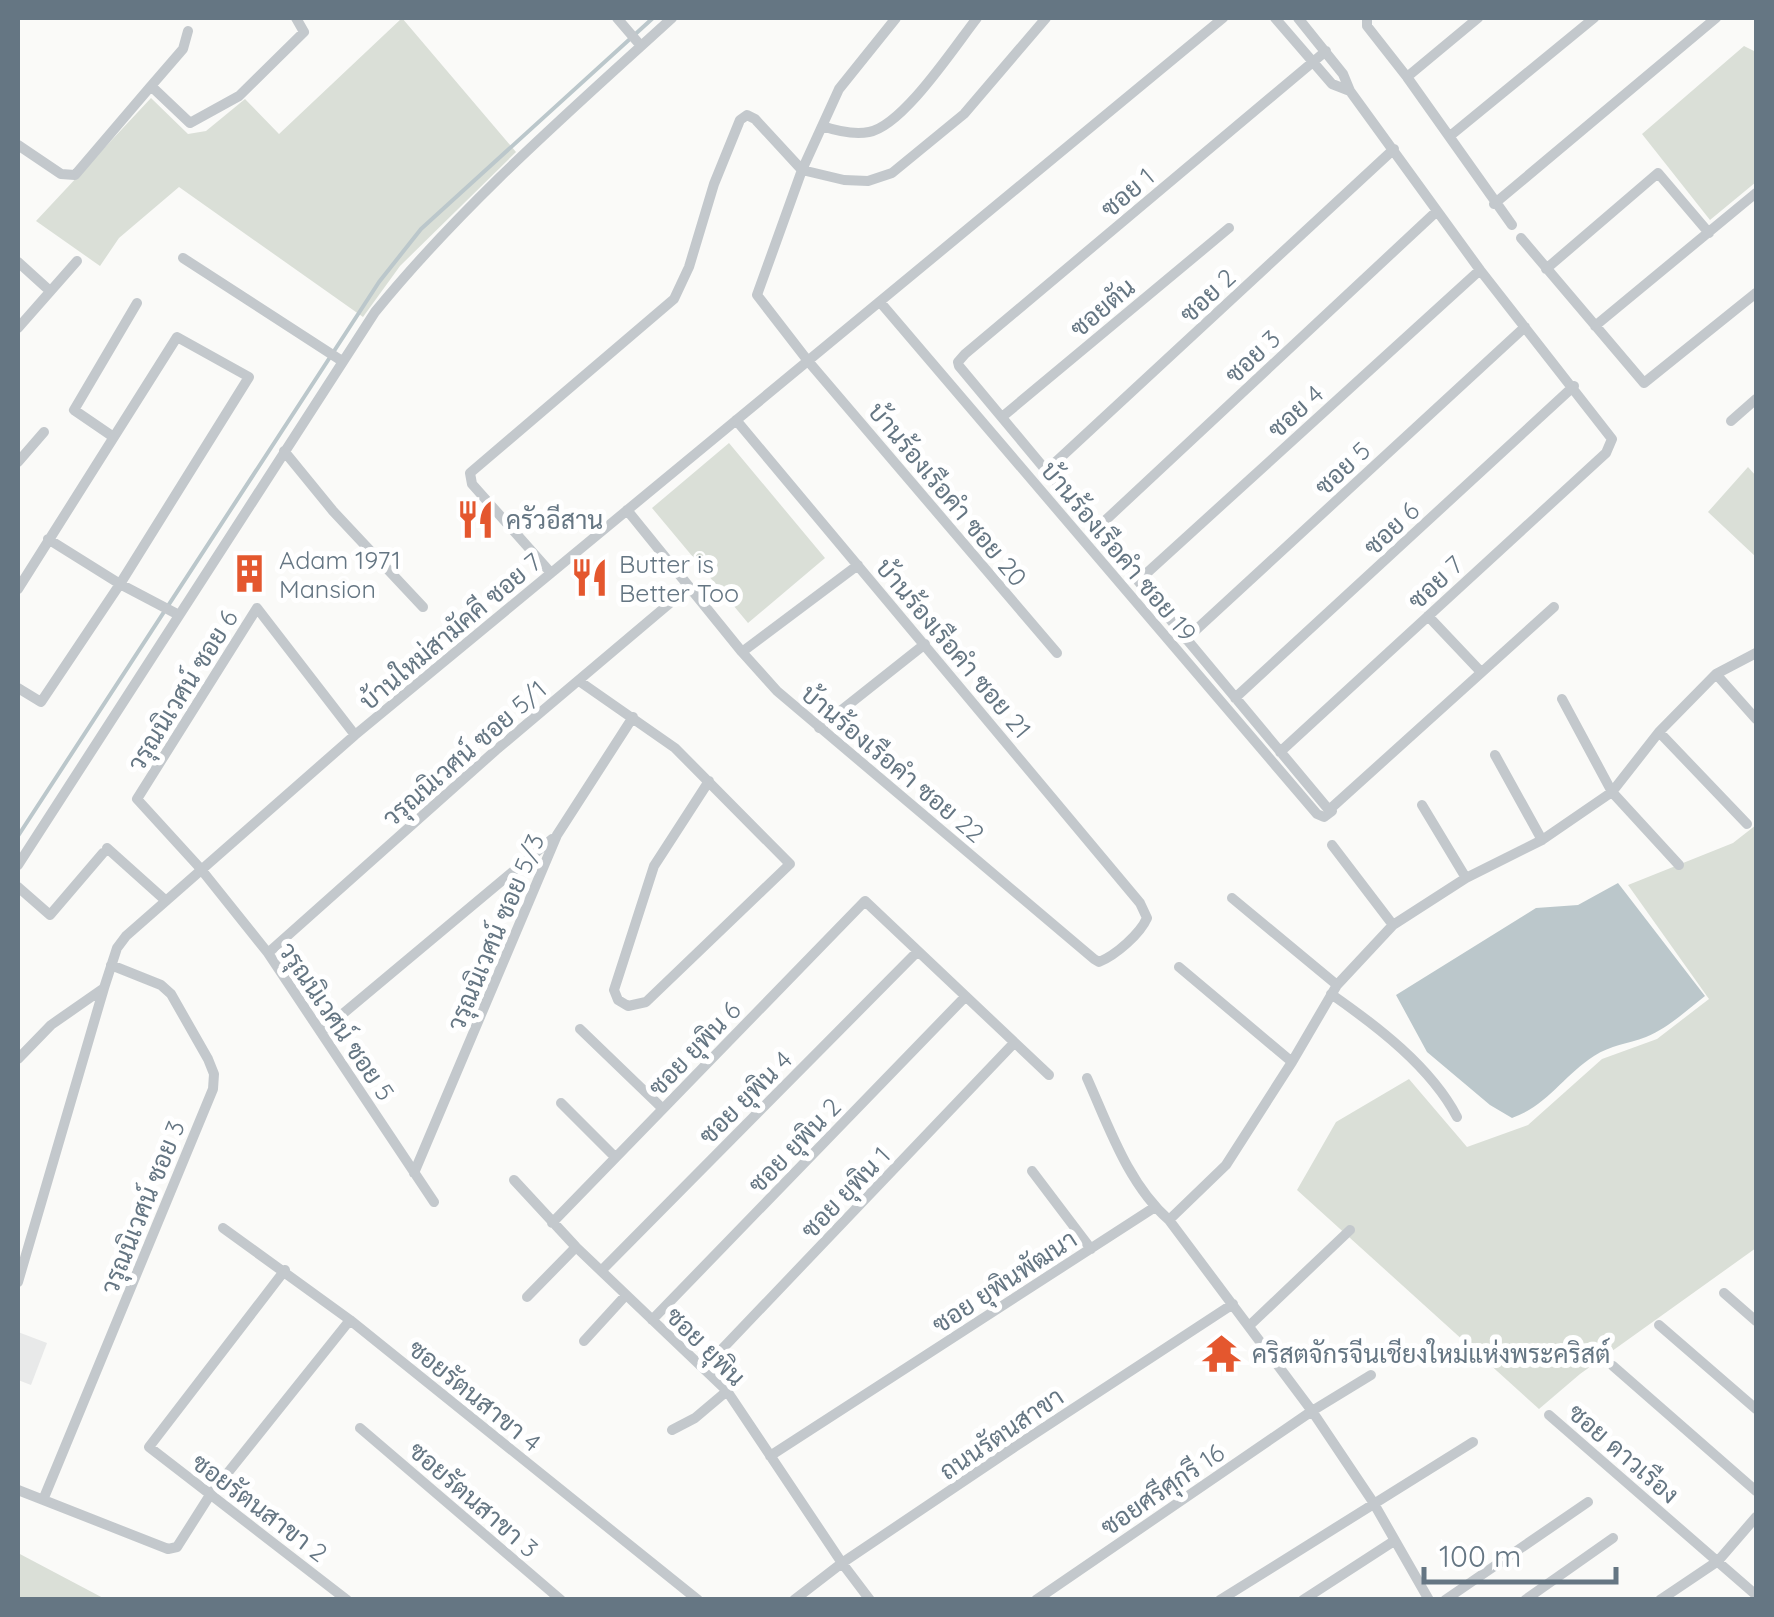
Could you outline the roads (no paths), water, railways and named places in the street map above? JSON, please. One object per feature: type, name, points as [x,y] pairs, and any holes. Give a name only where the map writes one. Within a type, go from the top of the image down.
[{"type":"street","points":[[152,86],[190,123],[238,96],[304,32],[296,18]]},
{"type":"street","points":[[617,18],[636,40]]},
{"type":"street","points":[[18,866],[284,451],[336,357],[422,254],[636,40],[672,18]]},
{"type":"street","points":[[802,170],[839,90],[896,18]]},
{"type":"street","points":[[822,126],[855,134],[892,122],[977,18]]},
{"type":"street","points":[[551,574],[469,477],[472,470],[674,300],[714,184],[743,117],[755,119],[802,170],[823,177],[868,181],[892,173],[964,114],[1046,18]]},
{"type":"street","name":"บ้านใหม่สามัคคี ซอย 7","points":[[18,1282],[116,948],[126,936],[356,735],[1224,18]]},
{"type":"street","points":[[1275,18],[1332,84],[1350,91]]},
{"type":"street","points":[[1298,18],[1343,74],[1350,91],[1480,270],[1574,386]]},
{"type":"street","points":[[1367,18],[1367,26],[1512,225]]},
{"type":"street","points":[[1407,77],[1478,18]]},
{"type":"street","points":[[1450,136],[1594,18]]},
{"type":"street","points":[[1494,204],[1716,18]]},
{"type":"street","points":[[18,145],[61,174],[74,175],[184,50],[188,31]]},
{"type":"street","name":"ซอย 1","points":[[1002,418],[960,366],[958,362],[965,354],[1326,52]]},
{"type":"street","name":"ซอย 2","points":[[1046,471],[1394,149]]},
{"type":"street","name":"บ้านร้องเรือคำ ซอย 20","points":[[802,170],[756,295],[1057,652]]},
{"type":"street","points":[[1546,269],[1658,173],[1709,232]]},
{"type":"street","points":[[1595,326],[1756,193]]},
{"type":"street","name":"ซอย 3","points":[[1095,530],[1437,210]]},
{"type":"street","name":"ซอยตัน","points":[[1002,418],[1229,228]]},
{"type":"street","points":[[1521,238],[1644,383],[1756,293]]},
{"type":"street","points":[[183,258],[336,357]]},
{"type":"street","points":[[18,328],[77,261]]},
{"type":"street","points":[[18,262],[50,292]]},
{"type":"street","name":"ซอย 4","points":[[1138,582],[1480,270]]},
{"type":"street","name":"บ้านร้องเรือคำ ซอย 19","points":[[880,302],[1317,814],[1324,817],[1332,811]]},
{"type":"street","points":[[112,436],[74,410],[138,303]]},
{"type":"street","name":"ซอย 5","points":[[1186,639],[1525,327]]},
{"type":"street","points":[[18,589],[176,337],[249,377],[41,702],[18,688]]},
{"type":"street","name":"ซอย 7","points":[[1280,752],[1606,452],[1612,439],[1574,386]]},
{"type":"street","name":"ซอย 6","points":[[1235,698],[1574,386]]},
{"type":"street","points":[[1731,421],[1756,399]]},
{"type":"street","points":[[1002,418],[1332,811],[1554,607]]},
{"type":"street","name":"บ้านร้องเรือคำ ซอย 21","points":[[736,420],[1140,902]]},
{"type":"street","points":[[18,462],[44,432]]},
{"type":"street","points":[[18,437],[30,448]]},
{"type":"street","points":[[284,451],[423,606]]},
{"type":"street","name":"บ้านร้องเรือคำ ซอย 22","points":[[628,510],[778,691],[1094,959],[1105,960],[1144,925],[1147,918],[1140,902]]},
{"type":"street","points":[[48,539],[177,614]]},
{"type":"street","points":[[742,652],[858,564]]},
{"type":"street","name":"วรุณนิเวศน์ ซอย 5/1","points":[[268,952],[496,750],[689,587]]},
{"type":"street","name":"วรุณนิเวศน์ ซอย 6","points":[[200,868],[137,799],[256,608],[356,735]]},
{"type":"street","points":[[1428,616],[1481,672]]},
{"type":"street","points":[[818,728],[924,644]]},
{"type":"street","points":[[1169,1220],[1226,1164],[1334,990],[1393,924],[1466,878],[1542,840],[1612,792],[1659,732],[1716,674],[1756,654]]},
{"type":"street","points":[[1716,674],[1756,719]]},
{"type":"street","points":[[580,681],[676,748],[790,864],[646,1002],[633,1007],[618,1000],[614,990],[654,866],[709,782]]},
{"type":"street","points":[[1562,699],[1612,792],[1679,864]]},
{"type":"street","name":"วรุณนิเวศน์ ซอย 5/3","points":[[414,1174],[557,835],[633,716]]},
{"type":"street","points":[[1659,732],[1747,824]]},
{"type":"street","points":[[1495,755],[1542,840]]},
{"type":"street","points":[[1422,804],[1466,878]]},
{"type":"street","points":[[321,1032],[557,835]]},
{"type":"street","points":[[1332,845],[1393,924]]},
{"type":"street","points":[[18,887],[50,915],[105,850],[165,900]]},
{"type":"street","name":"วรุณนิเวศน์ ซอย 5","points":[[200,868],[268,952],[434,1202]]},
{"type":"street","points":[[1232,898],[1428,1076],[1457,1116]]},
{"type":"street","name":"ซอย ยุพิน 6","points":[[552,1223],[864,901],[917,952]]},
{"type":"street","points":[[917,952],[1049,1075]]},
{"type":"street","name":"ซอย ยุพิน 4","points":[[601,1271],[917,952]]},
{"type":"street","name":"วรุณนิเวศน์ ซอย 3","points":[[43,1500],[212,1089],[214,1074],[172,994],[162,985],[111,965]]},
{"type":"street","points":[[1179,967],[1292,1062]]},
{"type":"street","points":[[18,1059],[50,1025],[104,988]]},
{"type":"street","name":"ซอย ยุพิน 2","points":[[652,1320],[965,997]]},
{"type":"street","points":[[580,1029],[662,1108]]},
{"type":"street","name":"ซอย ยุพิน 1","points":[[704,1368],[1014,1043]]},
{"type":"street","points":[[1087,1078],[1105,1128],[1155,1208],[1169,1220],[1234,1304],[1312,1411],[1373,1502],[1428,1600]]},
{"type":"street","points":[[561,1103],[614,1156]]},
{"type":"street","points":[[1032,1170],[1091,1249]]},
{"type":"street","name":"ซอย ยุพิน","points":[[514,1180],[576,1247],[728,1391],[870,1600]]},
{"type":"street","name":"ซอย ยุพินพัฒนา","points":[[770,1456],[1155,1208]]},
{"type":"street","name":"ซอยรัตนสาขา 4","points":[[222,1228],[350,1320],[698,1600]]},
{"type":"street","points":[[1249,1326],[1350,1230]]},
{"type":"street","points":[[527,1298],[576,1247]]},
{"type":"street","name":"ซอยรัตนสาขา 2","points":[[284,1270],[149,1447],[347,1600]]},
{"type":"street","points":[[1724,1293],[1756,1321]]},
{"type":"street","points":[[584,1341],[626,1295]]},
{"type":"street","name":"ถนนรัตนสาขา","points":[[794,1600],[842,1563],[1234,1304]]},
{"type":"street","points":[[18,1490],[168,1549],[177,1547],[210,1495],[350,1320]]},
{"type":"street","points":[[1658,1325],[1756,1409]]},
{"type":"street","points":[[1613,1366],[1756,1491]]},
{"type":"street","name":"ซอยศรีศุกรี 16","points":[[1036,1600],[1312,1411],[1371,1375]]},
{"type":"street","points":[[672,1430],[695,1418],[728,1391]]},
{"type":"street","name":"ซอย ดาวเรือง","points":[[1549,1416],[1756,1595]]},
{"type":"street","name":"ซอยรัตนสาขา 3","points":[[360,1428],[561,1600]]},
{"type":"street","points":[[1220,1600],[1473,1442]]},
{"type":"street","points":[[1445,1600],[1588,1502]]},
{"type":"street","points":[[1660,1600],[1718,1561],[1756,1517]]},
{"type":"street","points":[[1526,1600],[1613,1538]]},
{"type":"street","points":[[1304,1600],[1394,1541]]},
{"type":"waterway","points":[[18,836],[379,282],[421,229],[653,18]]},
{"type":"place","name":"ครัวอีสาน","points":[[476,519]]},
{"type":"place","name":"Adam 1971 Mansion","points":[[249,573]]},
{"type":"place","name":"Butter is Better Too","points":[[589,577]]},
{"type":"place","name":"คริสตจักรจีนเชียงใหม่แห่งพระคริสต์","points":[[1222,1353]]}]
